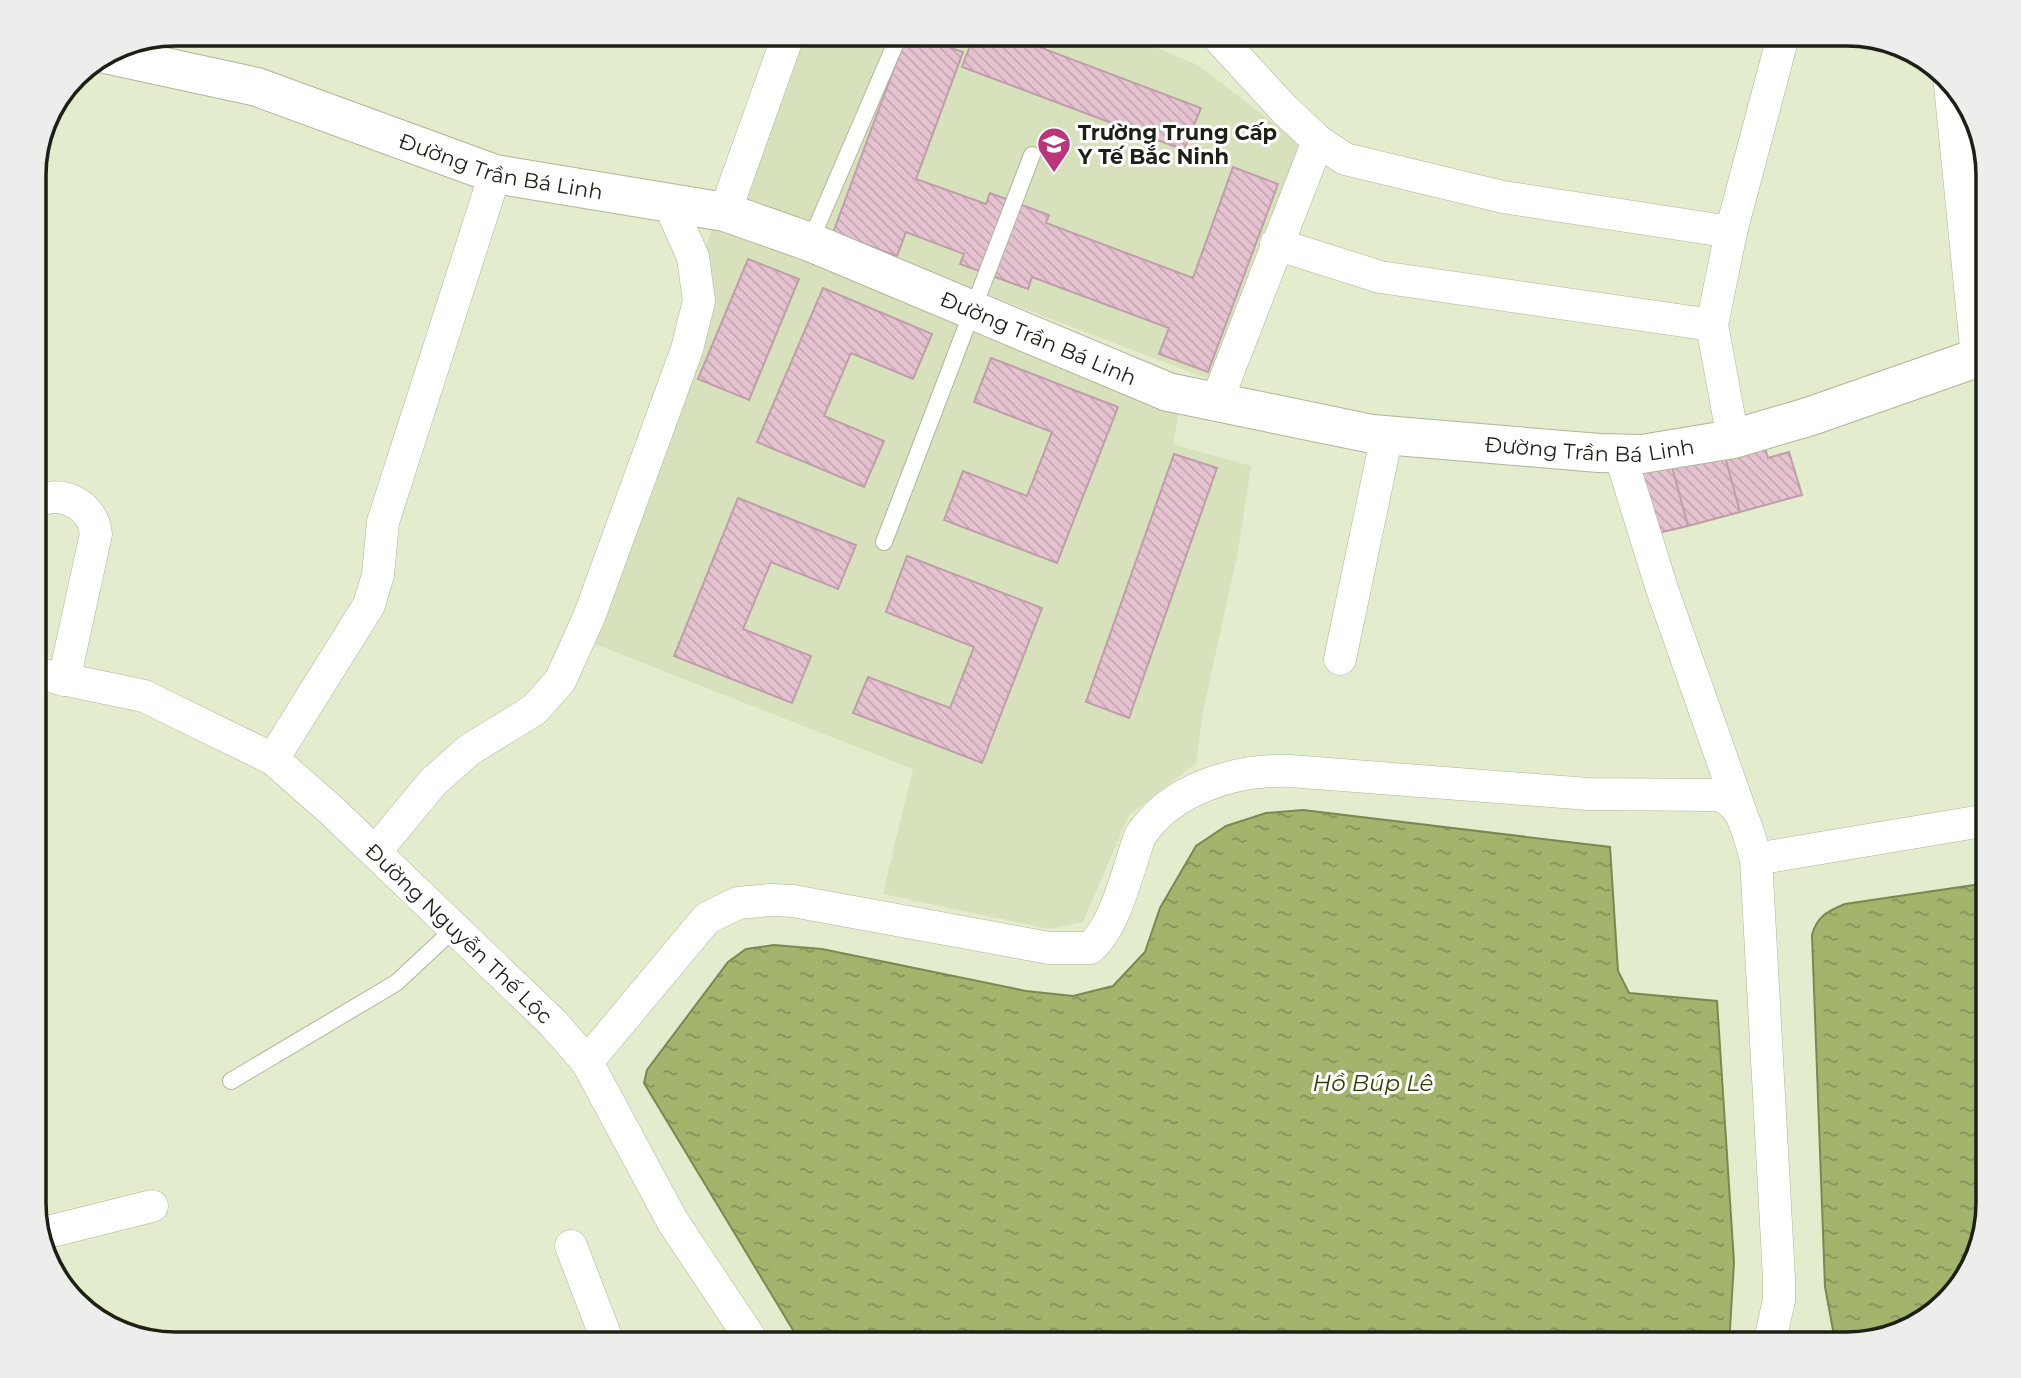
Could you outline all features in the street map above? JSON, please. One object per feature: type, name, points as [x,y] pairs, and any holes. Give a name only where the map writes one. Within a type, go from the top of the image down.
[{"type":"street","points":[[726,212],[784,46]]},
{"type":"street","points":[[1227,46],[1318,141],[1345,159],[1425,181],[1503,197],[1731,232]]},
{"type":"street","points":[[1733,439],[1712,325],[1731,232],[1780,46]]},
{"type":"street","name":"Đường Trần Bá Linh","points":[[121,57],[257,87],[495,174],[726,212],[810,242],[1168,392],[1387,435],[1642,454],[1733,439],[1811,416],[1976,357]]},
{"type":"street","points":[[1952,100],[1976,298]]},
{"type":"street","points":[[1216,403],[1318,141]]},
{"type":"street","points":[[273,759],[369,605],[377,576],[383,522],[495,174]]},
{"type":"street","points":[[375,852],[442,774],[469,750],[534,710],[560,681],[589,617],[687,349],[699,301],[693,257],[669,203]]},
{"type":"street","points":[[1276,244],[1380,277],[1712,325]]},
{"type":"street","points":[[1340,659],[1387,435]]},
{"type":"street","points":[[1620,454],[1662,589],[1756,859],[1779,1278],[1779,1300],[1772,1332]]},
{"type":"street","points":[[46,500],[68,499],[89,512],[96,534],[46,669]]},
{"type":"street","name":"Đường Nguyễn Thế Lộc","points":[[46,678],[144,696],[273,759],[375,852],[553,1023],[587,1062],[673,1222],[746,1332]]},
{"type":"street","points":[[587,1062],[706,918],[738,903],[793,901],[1049,948],[1090,948],[1101,939],[1140,836],[1147,825],[1195,791],[1237,775],[1265,770],[1303,771],[1588,794],[1717,795],[1733,803],[1741,813]]},
{"type":"street","points":[[1756,859],[1976,822]]},
{"type":"street","points":[[49,1232],[152,1206]]},
{"type":"street","points":[[571,1246],[604,1332]]},
{"type":"lane","points":[[810,242],[894,46]]},
{"type":"lane","points":[[884,542],[1032,155]]},
{"type":"lane","points":[[231,1082],[397,983],[454,929]]},
{"type":"shaded area","points":[[798,46],[1152,46],[1198,65],[1304,147],[1216,382],[745,202]]},
{"type":"shaded area","points":[[715,220],[1180,407],[1173,444],[1251,466],[1238,551],[1203,711],[1196,763],[1129,815],[1083,922],[1049,929],[883,894],[913,769],[572,635]]},
{"type":"water","name":"Hồ Búp Lê","points":[[1303,810],[1610,847],[1618,971],[1629,993],[1717,1001],[1734,1262],[1730,1332],[794,1332],[644,1083],[647,1070],[728,962],[746,949],[774,945],[822,949],[1026,991],[1073,996],[1113,986],[1145,952],[1160,908],[1196,846],[1226,826],[1266,813]]},
{"type":"water","points":[[1976,885],[1976,1204],[1969,1245],[1954,1275],[1938,1295],[1896,1323],[1864,1331],[1835,1332],[1825,1287],[1812,935],[1824,915],[1845,904]]},
{"type":"building","points":[[902,46],[945,46],[963,52],[916,179],[986,204],[990,193],[1049,215],[1046,223],[1193,278],[1233,167],[1278,184],[1208,372],[1159,354],[1169,328],[1032,277],[1028,289],[960,264],[964,254],[906,232],[897,256],[833,233]]},
{"type":"building","points":[[970,46],[1036,46],[1201,108],[1184,150],[962,67]]},
{"type":"building","points":[[1976,185],[1976,234],[1965,186]]},
{"type":"building","points":[[748,259],[799,279],[749,400],[698,379]]},
{"type":"building","points":[[823,288],[932,334],[913,379],[851,353],[824,416],[884,441],[864,487],[757,442]]},
{"type":"building","points":[[991,358],[1118,407],[1057,563],[944,520],[963,471],[1027,496],[1052,432],[974,402]]},
{"type":"building","points":[[1762,438],[1768,458],[1789,452],[1802,495],[1740,512],[1723,449]]},
{"type":"building","points":[[1723,449],[1740,512],[1688,526],[1671,463]]},
{"type":"building","points":[[1174,454],[1217,468],[1129,718],[1086,702]]},
{"type":"building","points":[[1671,463],[1688,526],[1654,534],[1636,471]]},
{"type":"building","points":[[738,498],[856,545],[838,589],[771,562],[743,629],[811,656],[792,703],[674,656]]},
{"type":"building","points":[[907,556],[1042,608],[982,763],[853,713],[868,677],[950,708],[974,647],[886,612]]},
{"type":"place","name":"Trường Trung Cấp Y Tế Bắc Ninh","points":[[1054,174]]}]
